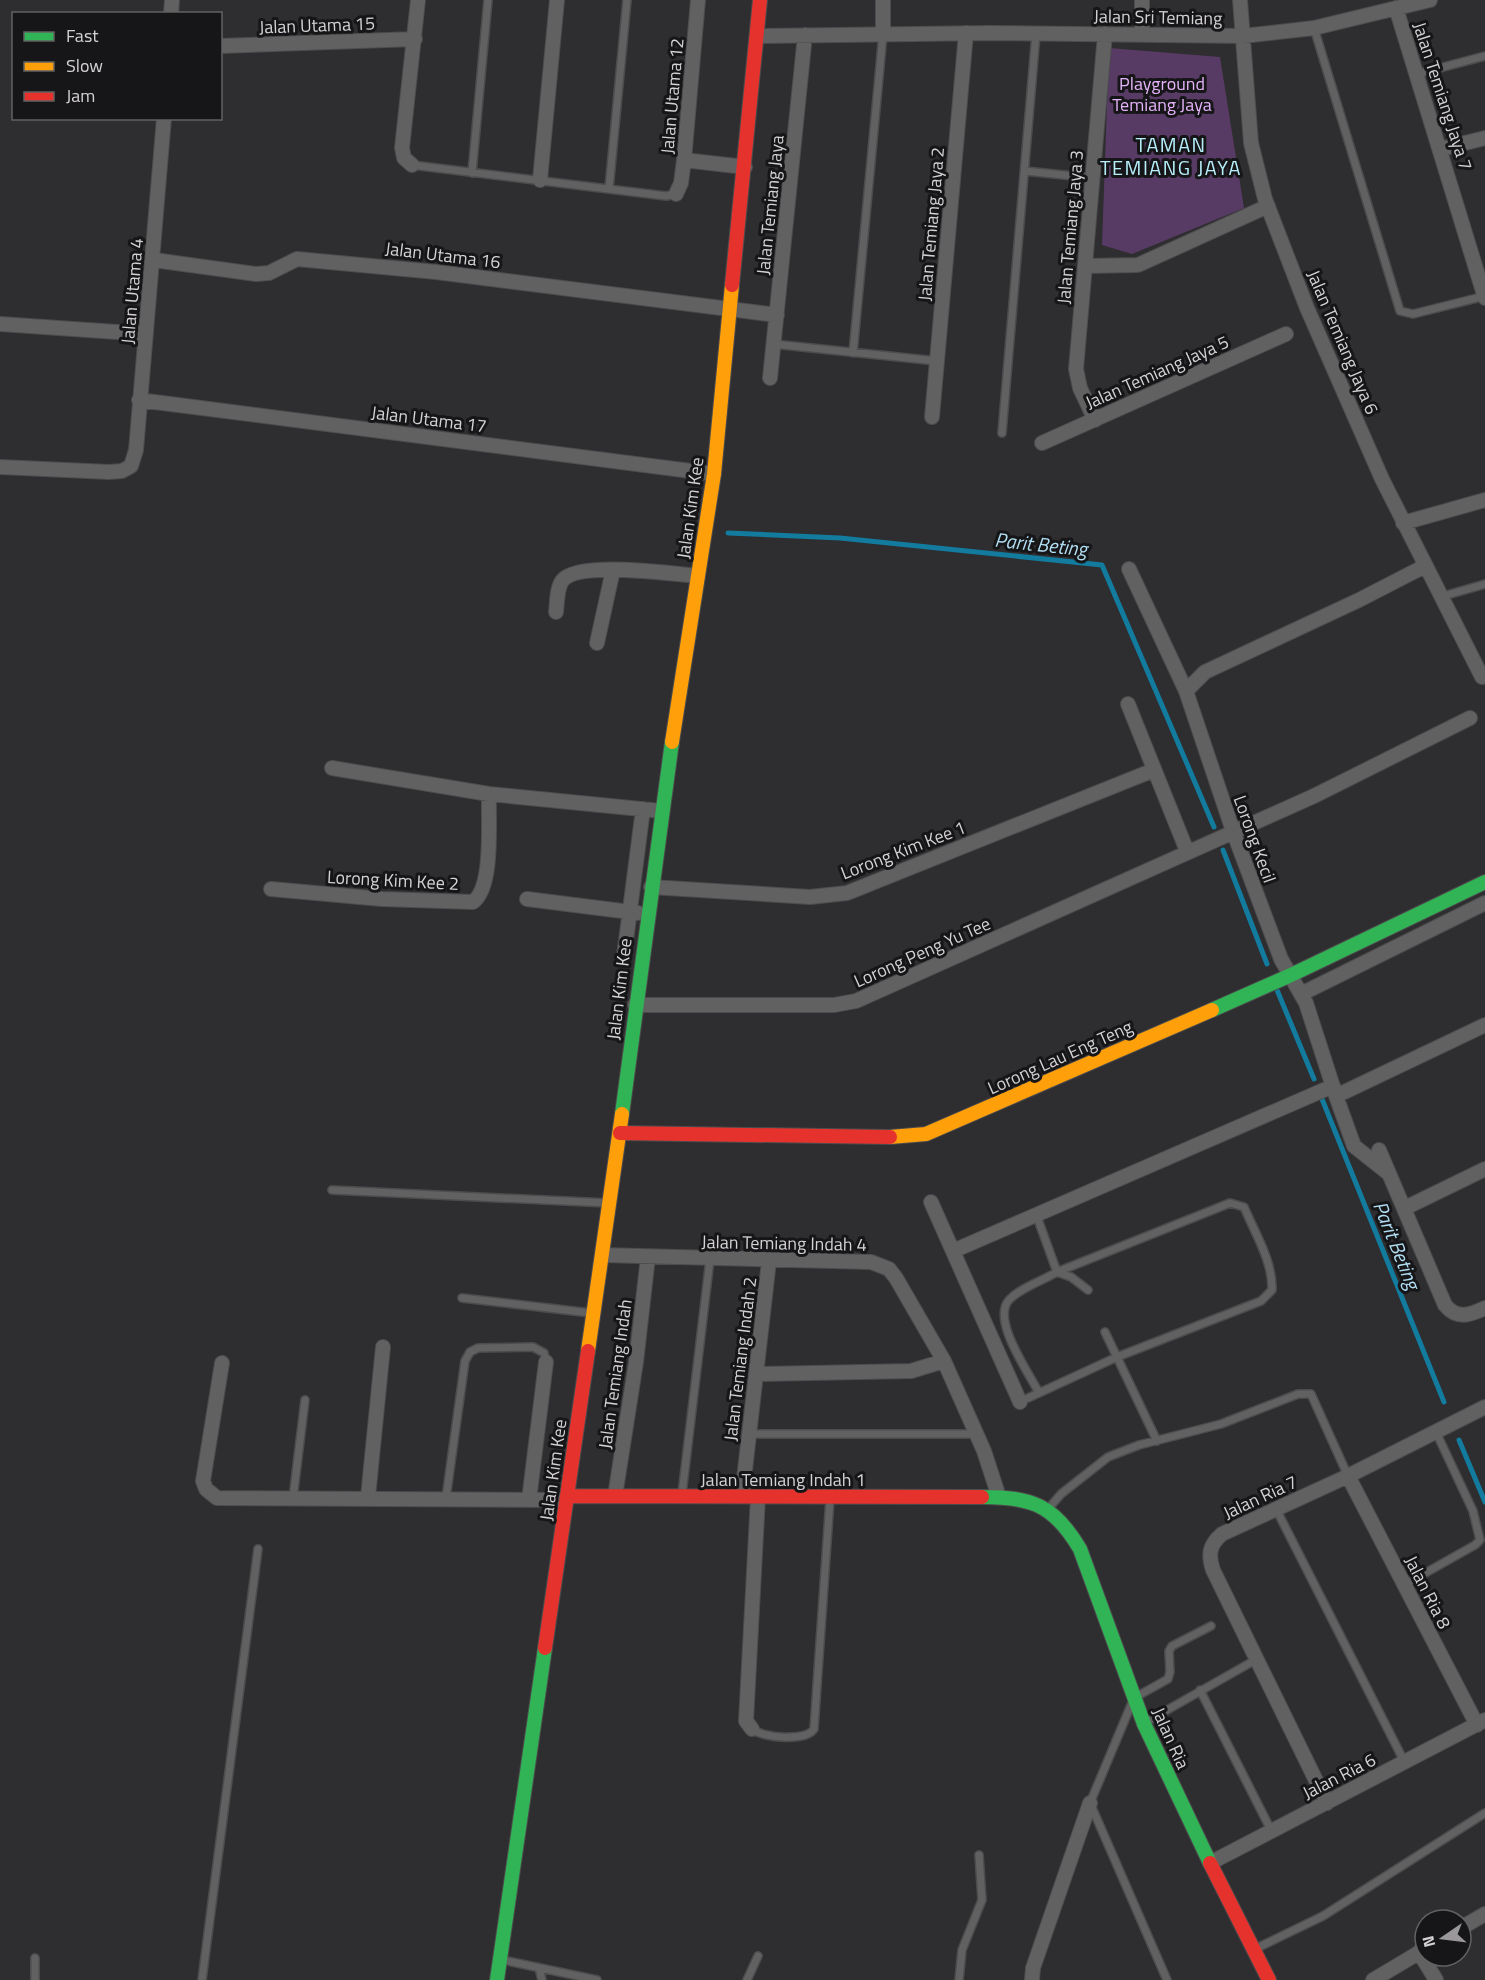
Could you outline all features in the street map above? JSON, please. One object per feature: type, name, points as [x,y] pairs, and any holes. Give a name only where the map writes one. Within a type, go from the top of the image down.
[{"type":"street","points":[[412,165],[404,158],[402,148],[418,0]]},
{"type":"street","points":[[540,180],[557,0]]},
{"type":"street","name":"Jalan Utama 12","points":[[676,194],[681,183],[684,160],[698,0]]},
{"type":"street","name":"Jalan Kim Kee","points":[[497,1980],[620,1132],[634,1005],[661,811],[714,474],[732,309],[760,0]]},
{"type":"street","points":[[883,0],[883,34]]},
{"type":"street","points":[[1142,0],[1142,35]]},
{"type":"street","name":"Jalan Temiang Jaya 6","points":[[1240,0],[1251,143],[1255,168],[1268,206],[1313,323],[1403,523],[1440,597],[1481,669]]},
{"type":"street","name":"Jalan Sri Temiang","points":[[757,36],[966,33],[1243,36],[1314,28],[1430,0]]},
{"type":"street","name":"Jalan Temiang Jaya 7","points":[[1396,8],[1481,266],[1485,297]]},
{"type":"street","name":"Jalan Temiang Jaya 2","points":[[932,417],[966,33]]},
{"type":"street","name":"Jalan Temiang Jaya 3","points":[[1095,420],[1080,388],[1076,369],[1105,34]]},
{"type":"street","name":"Jalan Temiang Jaya","points":[[770,378],[805,35]]},
{"type":"street","name":"Jalan Utama 15","points":[[222,46],[415,39]]},
{"type":"street","name":"Jalan Utama 4","points":[[0,467],[109,472],[122,471],[131,466],[136,450],[165,120]]},
{"type":"street","points":[[1441,149],[1485,138]]},
{"type":"street","points":[[684,160],[745,167]]},
{"type":"street","points":[[1086,266],[1138,265],[1268,206]]},
{"type":"street","name":"Jalan Utama 16","points":[[153,260],[256,274],[269,273],[297,259],[436,272],[777,315]]},
{"type":"street","points":[[0,324],[146,334]]},
{"type":"street","name":"Jalan Temiang Jaya 5","points":[[1042,443],[1286,334]]},
{"type":"street","name":"Jalan Utama 17","points":[[139,400],[714,474]]},
{"type":"street","points":[[1403,523],[1485,500]]},
{"type":"street","points":[[1186,691],[1204,672],[1359,600],[1425,566]]},
{"type":"street","name":"Lorong Kecil","points":[[1129,568],[1186,691],[1226,834],[1281,959],[1278,980],[1301,994],[1324,1091],[1354,1146],[1390,1174]]},
{"type":"street","points":[[597,643],[613,570]]},
{"type":"street","points":[[556,612],[560,584],[570,573],[613,570],[698,576]]},
{"type":"street","points":[[1128,704],[1187,851]]},
{"type":"street","name":"Lorong Peng Yu Tee","points":[[634,1005],[834,1005],[856,1001],[1314,796],[1470,718]]},
{"type":"street","points":[[332,768],[489,794],[661,811]]},
{"type":"street","name":"Lorong Kim Kee 1","points":[[651,887],[810,897],[846,893],[1154,770]]},
{"type":"street","name":"Lorong Kim Kee 2","points":[[271,890],[382,899],[473,902],[480,897],[486,882],[489,794]]},
{"type":"street","points":[[624,956],[643,809]]},
{"type":"street","name":"Lorong Lau Eng Teng","points":[[620,1132],[906,1137],[926,1134],[1278,980],[1485,882]]},
{"type":"street","points":[[527,899],[647,914]]},
{"type":"street","points":[[1301,994],[1485,903]]},
{"type":"street","points":[[953,1251],[1324,1091],[1485,1025]]},
{"type":"street","points":[[1379,1150],[1445,1305],[1451,1313],[1460,1316],[1485,1308]]},
{"type":"street","points":[[1405,1208],[1485,1169]]},
{"type":"street","points":[[931,1202],[1024,1400]]},
{"type":"street","name":"Jalan Temiang Indah 4","points":[[602,1255],[881,1264],[896,1278],[944,1361],[976,1434],[999,1497]]},
{"type":"street","name":"Jalan Temiang Indah","points":[[615,1496],[636,1362],[648,1257]]},
{"type":"street","name":"Jalan Temiang Indah 2","points":[[741,1496],[769,1261]]},
{"type":"street","points":[[368,1497],[382,1347]]},
{"type":"street","points":[[756,1374],[911,1371],[944,1361]]},
{"type":"street","points":[[529,1500],[546,1362]]},
{"type":"street","points":[[222,1363],[203,1481],[206,1489],[217,1498],[368,1497],[529,1500],[567,1498]]},
{"type":"street","name":"Jalan Ria 7","points":[[1327,1803],[1209,1558],[1211,1545],[1222,1534],[1348,1476],[1485,1407]]},
{"type":"street","name":"Jalan Ria 8","points":[[1348,1476],[1404,1585],[1483,1722]]},
{"type":"street","name":"Jalan Temiang Indah 1","points":[[567,1498],[615,1496],[999,1497],[1029,1499],[1049,1508]]},
{"type":"street","points":[[752,1729],[746,1721],[758,1497]]},
{"type":"street","name":"Jalan Ria","points":[[1049,1508],[1066,1525],[1080,1549],[1144,1724],[1269,1980]]},
{"type":"street","name":"Jalan Ria 6","points":[[1210,1863],[1483,1722]]},
{"type":"street","points":[[1032,1980],[1033,1968],[1090,1803]]},
{"type":"street","points":[[1373,1980],[1413,1956]]},
{"type":"lane","points":[[472,173],[488,0]]},
{"type":"lane","points":[[609,189],[627,0]]},
{"type":"lane","points":[[1314,28],[1400,311],[1413,314],[1485,297]]},
{"type":"lane","points":[[853,353],[883,34]]},
{"type":"lane","points":[[1002,433],[1036,34]]},
{"type":"lane","points":[[1417,74],[1485,56]]},
{"type":"lane","points":[[412,165],[666,196],[676,194]]},
{"type":"lane","points":[[1024,171],[1093,178]]},
{"type":"lane","points":[[773,344],[937,361]]},
{"type":"lane","points":[[1440,597],[1485,584]]},
{"type":"lane","points":[[332,1190],[609,1203]]},
{"type":"lane","points":[[1024,1400],[1117,1357],[1261,1301],[1272,1290],[1272,1279],[1265,1255],[1244,1208],[1230,1203],[1057,1272],[1008,1301],[1002,1316],[1005,1328],[1039,1393]]},
{"type":"lane","points":[[1036,1214],[1057,1272]]},
{"type":"lane","points":[[682,1496],[710,1259]]},
{"type":"lane","points":[[1057,1272],[1071,1277],[1088,1290]]},
{"type":"lane","points":[[462,1298],[593,1313]]},
{"type":"lane","points":[[1105,1332],[1157,1441]]},
{"type":"lane","points":[[446,1498],[465,1361],[470,1352],[478,1348],[533,1347],[544,1353],[546,1362]]},
{"type":"lane","points":[[1049,1508],[1061,1494],[1108,1457],[1221,1424],[1298,1394],[1311,1394],[1348,1476]]},
{"type":"lane","points":[[292,1498],[305,1400]]},
{"type":"lane","points":[[1404,1585],[1475,1545],[1479,1540],[1473,1511],[1444,1427]]},
{"type":"lane","points":[[749,1434],[976,1434]]},
{"type":"lane","points":[[752,1729],[759,1734],[802,1738],[814,1729],[830,1497]]},
{"type":"lane","points":[[1276,1509],[1405,1763]]},
{"type":"lane","points":[[202,1980],[258,1549]]},
{"type":"lane","points":[[1167,1980],[1090,1803],[1134,1698],[1168,1679],[1169,1652],[1172,1646],[1210,1626]]},
{"type":"lane","points":[[1144,1724],[1257,1659]]},
{"type":"lane","points":[[1200,1690],[1272,1832]]},
{"type":"lane","points":[[1253,1950],[1323,1916],[1485,1813]]},
{"type":"lane","points":[[959,1980],[962,1950],[982,1900],[979,1855]]},
{"type":"lane","points":[[747,1980],[758,1956]]},
{"type":"lane","points":[[35,1958],[35,1980]]},
{"type":"lane","points":[[500,1960],[597,1980]]},
{"type":"lane","points":[[539,1968],[542,1980]]},
{"type":"green space","name":"Playground Temiang Jaya","points":[[1109,48],[1220,57],[1244,208],[1132,254],[1102,245]]},
{"type":"waterway","name":"Parit Beting","points":[[728,533],[840,538],[1102,565],[1214,827]]},
{"type":"waterway","name":"Parit Beting","points":[[1223,850],[1267,964]]},
{"type":"waterway","name":"Parit Beting","points":[[1277,990],[1314,1079]]},
{"type":"waterway","name":"Parit Beting","points":[[1322,1099],[1444,1402]]},
{"type":"waterway","name":"Parit Beting","points":[[1459,1440],[1485,1502]]},
{"type":"traffic: fast","points":[[622,1114],[672,742]]},
{"type":"traffic: fast","points":[[1212,1010],[1291,975],[1485,882]]},
{"type":"traffic: fast","points":[[982,1497],[1015,1499],[1040,1506],[1061,1522],[1080,1549],[1144,1724],[1210,1863]]},
{"type":"traffic: fast","points":[[497,1980],[545,1648]]},
{"type":"traffic: slow","points":[[672,742],[714,474],[732,285]]},
{"type":"traffic: slow","points":[[890,1137],[926,1134],[1212,1010]]},
{"type":"traffic: slow","points":[[588,1351],[622,1114]]},
{"type":"traffic: jam","points":[[732,285],[760,0]]},
{"type":"traffic: jam","points":[[620,1133],[890,1137]]},
{"type":"traffic: jam","points":[[545,1648],[588,1351]]},
{"type":"traffic: jam","points":[[567,1496],[982,1497]]},
{"type":"traffic: jam","points":[[1210,1863],[1269,1980]]},
{"type":"district","name":"TAMAN TEMIANG JAYA","points":[[1171,156]]}]
